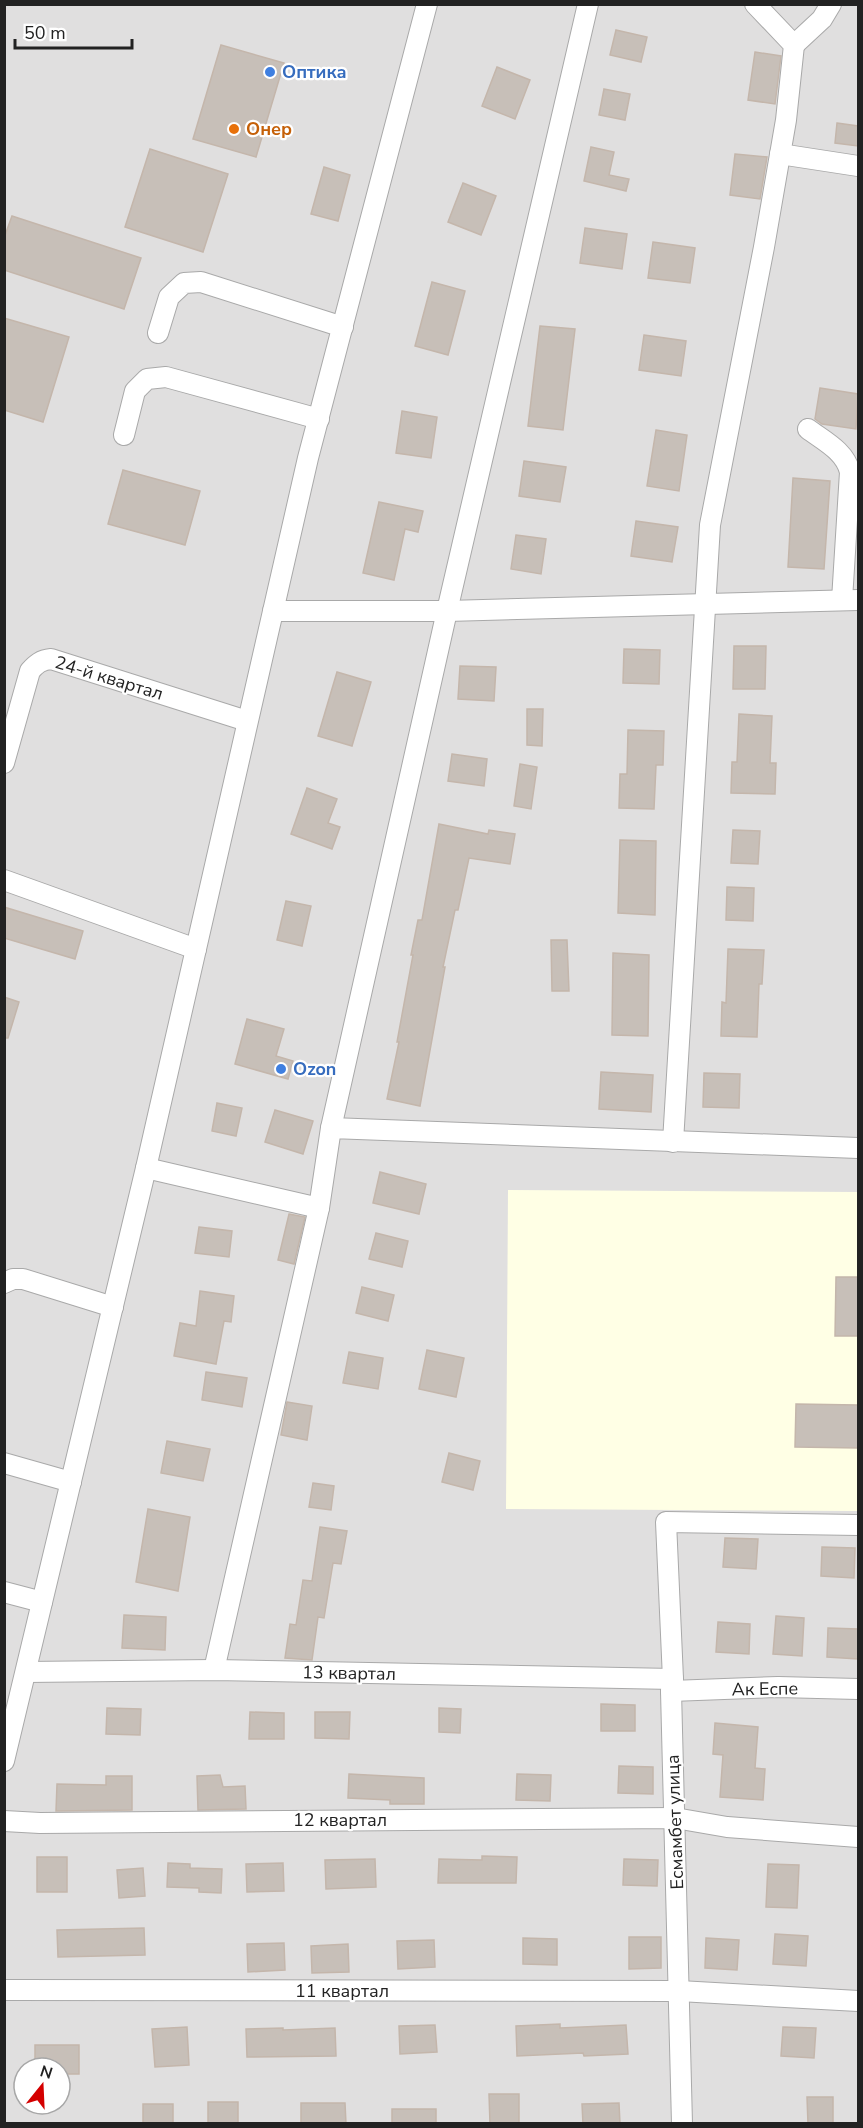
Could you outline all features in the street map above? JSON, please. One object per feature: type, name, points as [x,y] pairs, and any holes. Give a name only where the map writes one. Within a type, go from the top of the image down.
[{"type":"street","points":[[4,1761],[10,1715],[26,1672],[146,1168],[319,419],[428,4]]},
{"type":"street","points":[[214,1670],[319,1208],[331,1128],[447,611],[588,4]]},
{"type":"street","points":[[755,4],[794,45]]},
{"type":"street","points":[[673,1142],[710,525],[780,154],[794,45],[822,19],[831,4]]},
{"type":"street","points":[[780,154],[858,166]]},
{"type":"street","points":[[158,333],[169,297],[184,283],[201,282],[343,327]]},
{"type":"street","points":[[124,435],[135,391],[147,379],[166,377],[319,419]]},
{"type":"street","points":[[273,611],[447,611],[706,602],[850,600],[850,472],[842,454],[808,429]]},
{"type":"street","name":"24-й квартал","points":[[4,763],[30,671],[37,663],[44,660],[51,659],[248,721]]},
{"type":"street","points":[[4,880],[196,948]]},
{"type":"street","points":[[331,1128],[858,1148]]},
{"type":"street","points":[[146,1168],[319,1208]]},
{"type":"street","points":[[4,1283],[12,1279],[23,1279],[112,1307]]},
{"type":"street","points":[[4,1463],[71,1482]]},
{"type":"street","name":"Есмамбет улица","points":[[682,2124],[666,1522],[858,1525]]},
{"type":"street","points":[[4,1592],[42,1602]]},
{"type":"street","name":"13 квартал","points":[[26,1672],[214,1670],[672,1685]]},
{"type":"street","name":"Ак Еспе","points":[[672,1685],[858,1689]]},
{"type":"street","points":[[675,1818],[727,1827],[858,1837]]},
{"type":"street","name":"12 квартал","points":[[4,1821],[40,1823],[675,1818]]},
{"type":"street","name":"11 квартал","points":[[4,1990],[679,1991]]},
{"type":"street","points":[[679,1991],[858,2001]]},
{"type":"shaded area","points":[[5,5],[858,5],[858,2123],[5,2124]]},
{"type":"shaded area","points":[[508,1190],[858,1192],[858,1511],[506,1509]]},
{"type":"building","points":[[616,30],[647,37],[641,62],[610,55]]},
{"type":"building","points":[[221,45],[284,63],[256,157],[193,139]]},
{"type":"building","points":[[755,52],[781,56],[775,104],[748,100]]},
{"type":"building","points":[[497,67],[530,80],[515,119],[482,106]]},
{"type":"building","points":[[604,89],[630,94],[625,120],[599,115]]},
{"type":"building","points":[[837,123],[858,126],[858,146],[835,143]]},
{"type":"building","points":[[591,147],[614,152],[609,175],[629,179],[626,191],[584,181]]},
{"type":"building","points":[[150,149],[228,174],[203,252],[125,227]]},
{"type":"building","points":[[735,154],[767,157],[760,199],[730,195]]},
{"type":"building","points":[[324,167],[350,175],[338,221],[311,214]]},
{"type":"building","points":[[463,183],[496,196],[481,235],[448,222]]},
{"type":"building","points":[[12,216],[141,258],[124,309],[4,270],[4,238]]},
{"type":"building","points":[[585,228],[627,234],[622,269],[580,263]]},
{"type":"building","points":[[653,242],[695,248],[690,283],[648,278]]},
{"type":"building","points":[[432,282],[465,291],[448,355],[415,346]]},
{"type":"building","points":[[4,318],[69,337],[43,422],[4,410]]},
{"type":"building","points":[[540,326],[575,329],[563,430],[528,426]]},
{"type":"building","points":[[644,335],[686,341],[681,376],[639,370]]},
{"type":"building","points":[[820,388],[858,394],[856,429],[822,424],[815,419]]},
{"type":"building","points":[[402,411],[437,417],[431,458],[396,453]]},
{"type":"building","points":[[656,430],[687,435],[679,491],[647,486]]},
{"type":"building","points":[[524,461],[566,467],[560,502],[519,496]]},
{"type":"building","points":[[123,470],[200,491],[185,545],[108,524]]},
{"type":"building","points":[[793,478],[830,481],[824,569],[788,567]]},
{"type":"building","points":[[379,502],[423,511],[418,532],[405,529],[394,580],[363,573]]},
{"type":"building","points":[[636,521],[678,527],[672,562],[631,556]]},
{"type":"building","points":[[516,535],[546,539],[541,574],[511,569]]},
{"type":"building","points":[[734,646],[766,646],[765,689],[733,689]]},
{"type":"building","points":[[624,649],[660,650],[659,684],[623,683]]},
{"type":"building","points":[[460,666],[496,667],[494,701],[458,699]]},
{"type":"building","points":[[337,672],[371,682],[352,746],[318,736]]},
{"type":"building","points":[[527,709],[543,709],[542,746],[527,745]]},
{"type":"building","points":[[739,714],[772,716],[770,763],[776,763],[775,794],[731,793],[732,762],[737,762]]},
{"type":"building","points":[[628,730],[664,731],[663,765],[656,765],[654,809],[619,808],[620,774],[627,774]]},
{"type":"building","points":[[452,754],[487,759],[484,786],[448,781]]},
{"type":"building","points":[[520,764],[537,767],[531,809],[514,806]]},
{"type":"building","points":[[307,788],[337,799],[328,823],[340,827],[332,849],[291,834]]},
{"type":"building","points":[[439,824],[488,834],[489,830],[515,834],[510,864],[469,858],[443,967],[445,967],[420,1106],[387,1099],[399,1042],[397,1042],[413,955],[411,955],[418,920],[422,920]]},
{"type":"building","points":[[733,830],[760,831],[758,864],[731,863]]},
{"type":"building","points":[[620,840],[656,841],[655,915],[618,913]]},
{"type":"building","points":[[727,887],[754,888],[753,921],[726,920]]},
{"type":"building","points":[[286,901],[311,906],[302,946],[277,940]]},
{"type":"building","points":[[4,907],[83,931],[75,959],[4,938]]},
{"type":"building","points":[[551,940],[567,940],[569,991],[552,991]]},
{"type":"building","points":[[728,949],[764,950],[762,984],[759,984],[757,1037],[721,1036],[722,1002],[726,1003]]},
{"type":"building","points":[[613,953],[649,955],[648,1036],[612,1035]]},
{"type":"building","points":[[4,997],[19,1002],[8,1038],[4,1038]]},
{"type":"building","points":[[247,1019],[284,1029],[276,1056],[293,1061],[288,1079],[235,1064]]},
{"type":"building","points":[[601,1072],[653,1075],[651,1112],[599,1109]]},
{"type":"building","points":[[704,1073],[740,1074],[739,1108],[703,1107]]},
{"type":"building","points":[[217,1103],[242,1108],[236,1136],[212,1131]]},
{"type":"building","points":[[275,1110],[313,1121],[303,1154],[265,1142]]},
{"type":"building","points":[[380,1172],[426,1184],[419,1214],[373,1203]]},
{"type":"building","points":[[289,1214],[305,1217],[294,1264],[278,1260]]},
{"type":"building","points":[[199,1227],[232,1231],[229,1257],[195,1253]]},
{"type":"building","points":[[376,1233],[408,1241],[402,1267],[369,1259]]},
{"type":"building","points":[[836,1277],[858,1277],[858,1336],[835,1336]]},
{"type":"building","points":[[362,1287],[394,1295],[388,1321],[356,1313]]},
{"type":"building","points":[[200,1291],[234,1296],[231,1322],[224,1321],[216,1364],[174,1356],[180,1323],[196,1326]]},
{"type":"building","points":[[427,1350],[464,1358],[456,1397],[419,1389]]},
{"type":"building","points":[[349,1352],[383,1358],[378,1389],[343,1383]]},
{"type":"building","points":[[206,1372],[247,1378],[242,1407],[202,1400]]},
{"type":"building","points":[[287,1402],[312,1406],[307,1440],[281,1435]]},
{"type":"building","points":[[796,1404],[858,1405],[858,1448],[795,1447]]},
{"type":"building","points":[[167,1441],[210,1449],[203,1481],[161,1473]]},
{"type":"building","points":[[449,1453],[480,1461],[473,1490],[442,1482]]},
{"type":"building","points":[[313,1483],[334,1486],[331,1510],[309,1507]]},
{"type":"building","points":[[148,1509],[190,1517],[178,1591],[136,1582]]},
{"type":"building","points":[[320,1527],[347,1531],[341,1564],[333,1563],[324,1618],[318,1617],[312,1660],[285,1658],[290,1624],[296,1625],[303,1580],[312,1581]]},
{"type":"building","points":[[725,1538],[758,1539],[756,1569],[723,1567]]},
{"type":"building","points":[[822,1547],[855,1548],[854,1578],[821,1576]]},
{"type":"building","points":[[124,1615],[166,1617],[165,1650],[122,1648]]},
{"type":"building","points":[[776,1616],[804,1618],[802,1656],[773,1654]]},
{"type":"building","points":[[718,1622],[750,1624],[749,1654],[716,1652]]},
{"type":"building","points":[[828,1628],[858,1629],[858,1659],[827,1657]]},
{"type":"building","points":[[601,1704],[635,1705],[635,1731],[601,1731]]},
{"type":"building","points":[[107,1708],[141,1709],[140,1735],[106,1734]]},
{"type":"building","points":[[439,1708],[461,1709],[460,1733],[439,1732]]},
{"type":"building","points":[[250,1712],[284,1713],[284,1739],[249,1739]]},
{"type":"building","points":[[315,1712],[350,1712],[349,1739],[315,1738]]},
{"type":"building","points":[[715,1723],[758,1727],[755,1768],[765,1769],[763,1800],[720,1797],[723,1755],[713,1754]]},
{"type":"building","points":[[619,1766],[653,1767],[653,1794],[618,1793]]},
{"type":"building","points":[[349,1774],[424,1778],[424,1804],[390,1804],[390,1800],[348,1798]]},
{"type":"building","points":[[517,1774],[551,1775],[550,1801],[516,1800]]},
{"type":"building","points":[[220,1775],[223,1787],[245,1786],[246,1809],[198,1810],[197,1776]]},
{"type":"building","points":[[106,1776],[132,1776],[132,1810],[56,1811],[57,1784],[106,1785]]},
{"type":"building","points":[[482,1856],[517,1857],[516,1883],[438,1883],[439,1859],[482,1860]]},
{"type":"building","points":[[37,1857],[67,1857],[67,1892],[37,1892]]},
{"type":"building","points":[[375,1859],[376,1887],[326,1889],[325,1860]]},
{"type":"building","points":[[624,1859],[658,1860],[657,1886],[623,1885]]},
{"type":"building","points":[[168,1863],[190,1864],[190,1868],[222,1869],[221,1893],[199,1892],[199,1888],[167,1887]]},
{"type":"building","points":[[283,1863],[284,1891],[247,1892],[246,1864]]},
{"type":"building","points":[[768,1864],[799,1865],[797,1908],[766,1907]]},
{"type":"building","points":[[143,1868],[145,1896],[119,1898],[117,1870]]},
{"type":"building","points":[[144,1928],[145,1955],[58,1957],[57,1930]]},
{"type":"building","points":[[775,1934],[808,1936],[806,1966],[773,1964]]},
{"type":"building","points":[[629,1937],[661,1937],[661,1968],[629,1969]]},
{"type":"building","points":[[523,1938],[557,1939],[557,1965],[523,1964]]},
{"type":"building","points":[[706,1938],[739,1940],[737,1970],[705,1968]]},
{"type":"building","points":[[434,1940],[435,1967],[398,1969],[397,1941]]},
{"type":"building","points":[[284,1943],[285,1970],[248,1972],[247,1944]]},
{"type":"building","points":[[348,1944],[349,1972],[312,1973],[311,1946]]},
{"type":"building","points":[[560,2024],[560,2028],[626,2025],[628,2054],[584,2056],[583,2053],[517,2056],[516,2026]]},
{"type":"building","points":[[435,2025],[437,2052],[400,2054],[399,2026]]},
{"type":"building","points":[[187,2027],[189,2065],[155,2067],[152,2029]]},
{"type":"building","points":[[783,2027],[816,2028],[814,2058],[781,2056]]},
{"type":"building","points":[[283,2028],[283,2030],[335,2028],[336,2056],[247,2057],[246,2029]]},
{"type":"building","points":[[35,2045],[79,2045],[79,2074],[72,2074],[72,2056],[35,2056]]},
{"type":"building","points":[[489,2094],[519,2094],[519,2124],[490,2124]]},
{"type":"building","points":[[807,2097],[833,2097],[833,2124],[808,2124]]},
{"type":"building","points":[[208,2102],[238,2102],[238,2124],[208,2124]]},
{"type":"building","points":[[301,2103],[345,2103],[346,2124],[301,2124]]},
{"type":"building","points":[[619,2103],[620,2124],[583,2124],[582,2104]]},
{"type":"building","points":[[143,2104],[173,2104],[173,2124],[143,2124]]},
{"type":"building","points":[[392,2109],[436,2109],[436,2124],[392,2124]]},
{"type":"place","name":"Оптика","points":[[270,72]]},
{"type":"place","name":"Онер","points":[[234,129]]},
{"type":"place","name":"Ozon","points":[[281,1069]]}]
